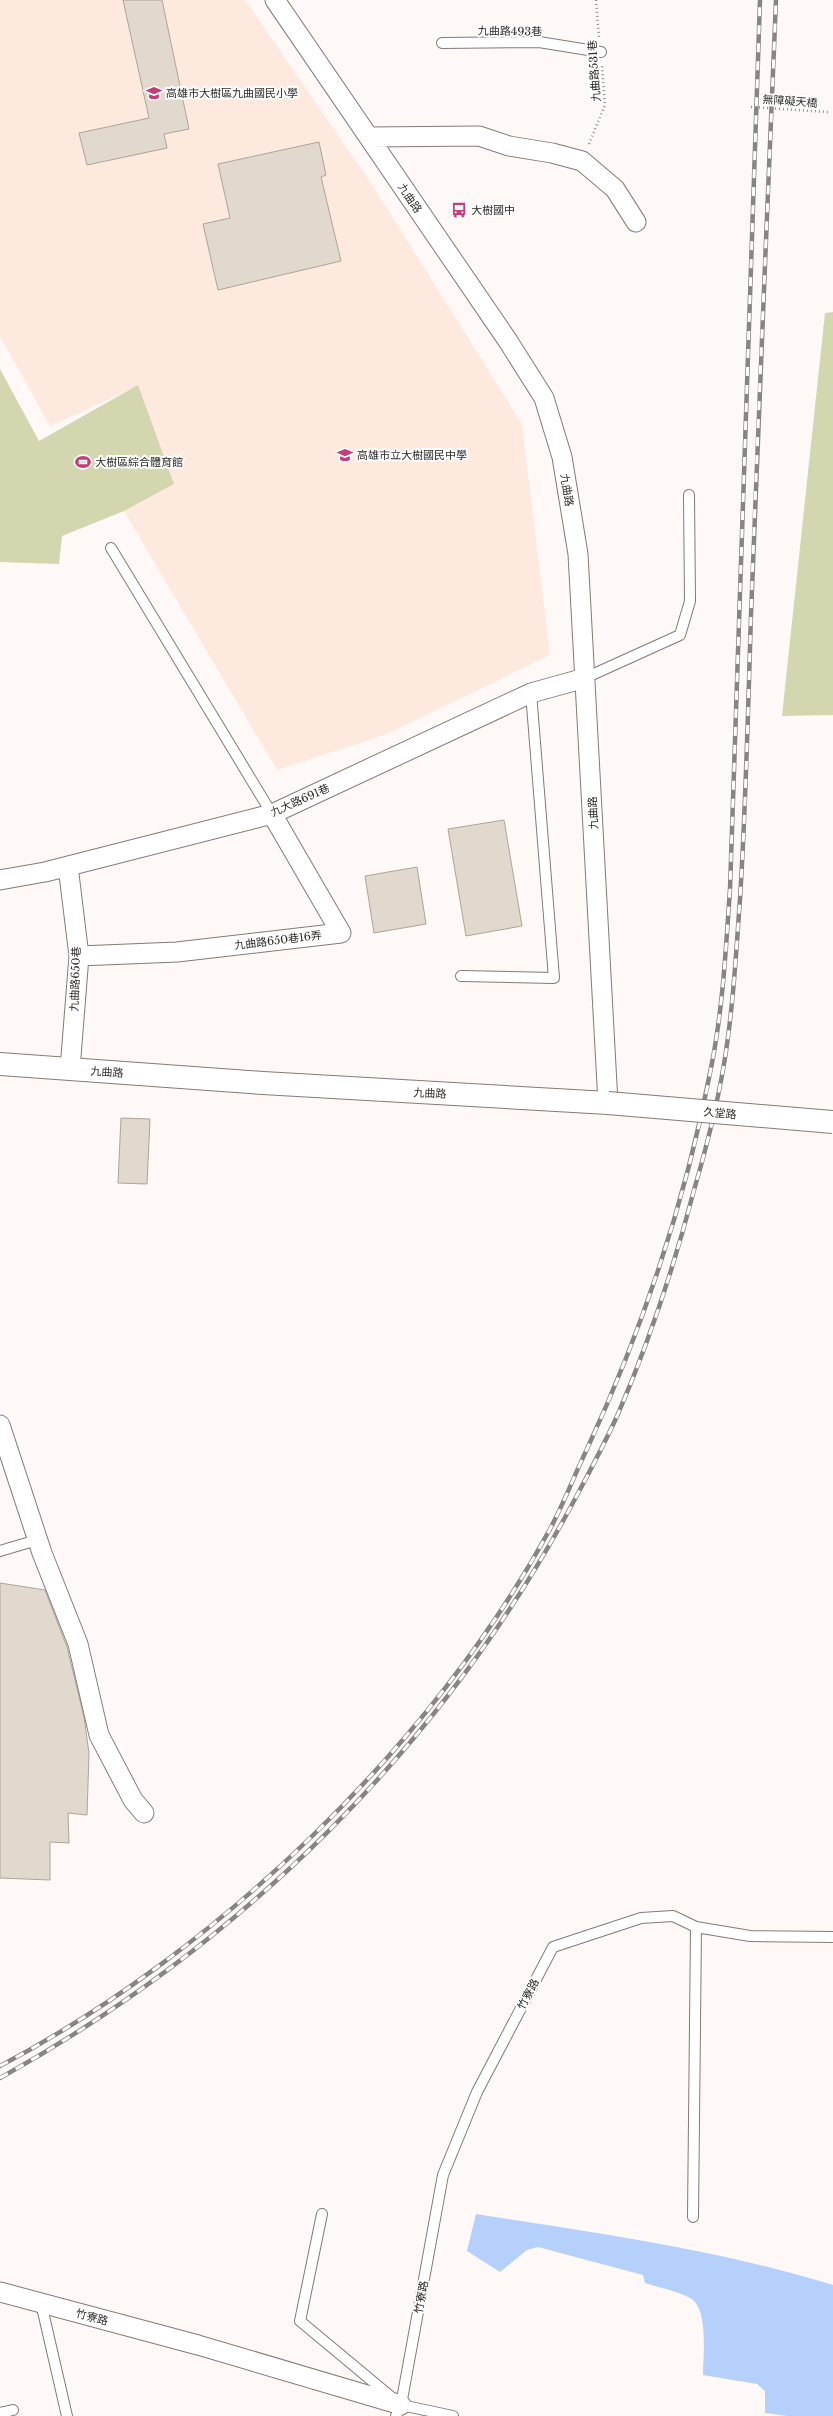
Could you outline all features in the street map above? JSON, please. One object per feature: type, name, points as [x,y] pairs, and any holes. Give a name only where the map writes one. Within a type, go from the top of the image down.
[{"type":"street","name":"九曲路","points":[[0,1064],[263,1084],[608,1103],[578,554],[562,457],[544,398],[508,341],[275,0]]},
{"type":"street","points":[[369,137],[479,136],[510,146],[552,153],[582,161],[615,189],[636,222]]},
{"type":"street","name":"九大路691巷","points":[[0,880],[68,866],[272,814],[531,693],[585,678]]},
{"type":"street","name":"九曲路650巷16弄","points":[[79,956],[177,952],[341,933],[272,814]]},
{"type":"street","name":"九曲路650巷","points":[[68,866],[79,956],[70,1069]]},
{"type":"street","name":"久堂路","points":[[608,1103],[833,1122]]},
{"type":"street","points":[[0,1425],[38,1540],[78,1644],[99,1735],[133,1800],[144,1813]]},
{"type":"street","name":"竹寮路","points":[[0,2292],[198,2345],[400,2412]]},
{"type":"lane","name":"九曲路493巷","points":[[442,43],[540,42],[601,52]]},
{"type":"lane","points":[[585,678],[680,635],[690,601],[689,495]]},
{"type":"lane","points":[[110,548],[272,814]]},
{"type":"lane","points":[[461,976],[554,978],[531,693]]},
{"type":"lane","points":[[0,1551],[38,1540]]},
{"type":"lane","name":"竹寮路","points":[[400,2412],[443,2174],[477,2092],[553,1947],[641,1918],[673,1916],[696,1927],[750,1936],[833,1937]]},
{"type":"lane","points":[[693,2217],[696,1927]]},
{"type":"lane","points":[[322,2214],[300,2321],[400,2412],[453,2416]]},
{"type":"lane","points":[[41,2303],[67,2416]]},
{"type":"lane","points":[[0,2413],[13,2410]]},
{"type":"path","name":"九曲路531巷","points":[[582,161],[605,105],[596,0]]},
{"type":"path","name":"無障礙天橋","points":[[751,107],[828,112]]},
{"type":"shaded area","name":"高雄市立大樹國民中學","points":[[0,0],[245,0],[373,186],[522,424],[550,655],[387,734],[277,770],[124,511],[174,484],[138,386],[50,426],[0,336]]},
{"type":"green space","points":[[833,312],[833,715],[782,716],[825,313]]},
{"type":"green space","name":"大樹區綜合體育館","points":[[0,369],[39,441],[138,385],[174,484],[124,511],[62,536],[59,564],[0,562]]},
{"type":"water","points":[[476,2214],[656,2243],[745,2261],[833,2285],[833,2416],[788,2416],[765,2413],[765,2391],[757,2384],[703,2375],[704,2333],[700,2312],[696,2303],[680,2293],[645,2283],[643,2275],[538,2247],[527,2250],[500,2272],[467,2251]]},
{"type":"building","points":[[123,0],[162,0],[189,129],[164,134],[167,148],[87,165],[79,133],[149,118]]},
{"type":"building","points":[[319,142],[326,175],[321,177],[341,261],[218,290],[203,224],[230,218],[218,164]]},
{"type":"building","points":[[504,820],[522,926],[466,936],[448,829]]},
{"type":"building","points":[[417,867],[426,924],[374,933],[365,876]]},
{"type":"building","points":[[121,1118],[150,1119],[147,1184],[118,1183]]},
{"type":"building","points":[[0,1583],[45,1590],[67,1647],[84,1717],[89,1753],[87,1815],[68,1813],[69,1843],[50,1842],[50,1880],[0,1878]]},
{"type":"railway","points":[[0,2066],[81,2019],[161,1964],[239,1903],[312,1836],[382,1764],[445,1688],[501,1610],[550,1529],[608,1403],[645,1308],[662,1260],[690,1162],[702,1113],[716,1042],[724,976],[730,889],[760,0]]},
{"type":"railway","points":[[0,2078],[89,2024],[174,1965],[254,1900],[330,1830],[400,1755],[464,1674],[523,1589],[575,1499],[608,1436],[640,1359],[669,1276],[707,1143],[721,1080],[732,1003],[744,828],[751,615],[776,0]]},
{"type":"place","name":"高雄市大樹區九曲國民小學","points":[[154,93]]},
{"type":"place","name":"大樹國中","points":[[459,210]]},
{"type":"place","name":"高雄市立大樹國民中學","points":[[345,455]]},
{"type":"place","name":"大樹區綜合體育館","points":[[83,462]]}]
